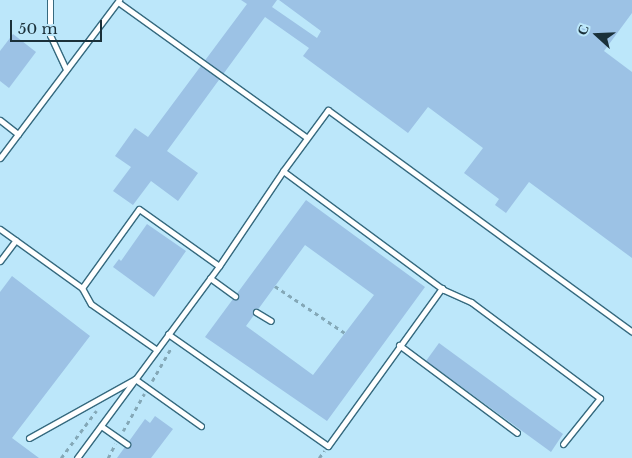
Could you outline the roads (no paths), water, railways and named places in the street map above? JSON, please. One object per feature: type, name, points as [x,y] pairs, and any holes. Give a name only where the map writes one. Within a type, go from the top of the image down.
[{"type":"lane","points":[[50,0],[50,35],[66,70]]},
{"type":"lane","points":[[0,158],[118,1],[306,138]]},
{"type":"lane","points":[[77,458],[219,266],[306,138],[328,110],[632,332]]},
{"type":"lane","points":[[0,120],[18,134]]},
{"type":"lane","points":[[283,171],[442,288],[471,302],[600,398],[563,444]]},
{"type":"lane","points":[[82,288],[139,209],[219,266]]},
{"type":"lane","points":[[0,229],[82,288],[91,304],[157,350]]},
{"type":"lane","points":[[0,261],[16,240]]},
{"type":"lane","points":[[210,278],[235,296]]},
{"type":"lane","points":[[168,334],[328,446],[399,345],[442,288]]},
{"type":"lane","points":[[256,312],[271,321]]},
{"type":"lane","points":[[399,345],[517,433]]},
{"type":"lane","points":[[135,379],[201,426]]},
{"type":"lane","points":[[29,438],[135,379]]},
{"type":"lane","points":[[101,426],[127,444]]}]
